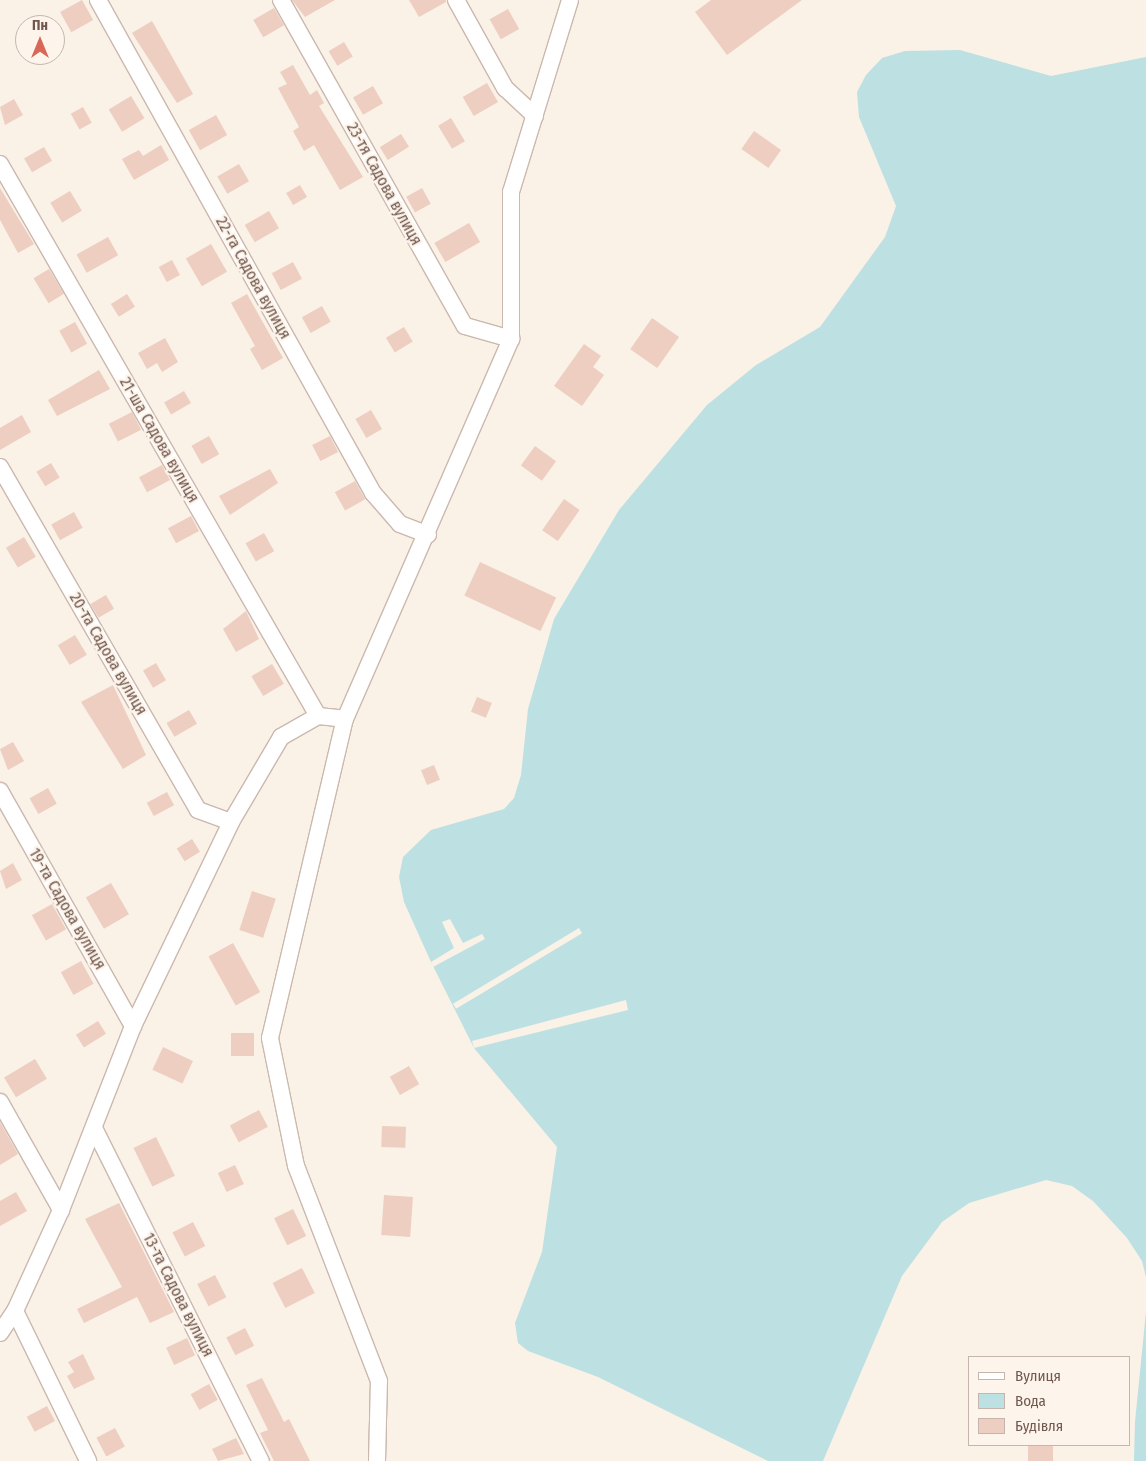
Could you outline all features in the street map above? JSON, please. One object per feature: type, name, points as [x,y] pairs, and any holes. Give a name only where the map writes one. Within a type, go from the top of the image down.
[{"type":"street","name":"22-га Садова вулиця","points":[[98,0],[373,492],[400,524],[428,535]]},
{"type":"street","name":"23-тя Садова вулиця","points":[[280,0],[464,326],[512,339]]},
{"type":"street","points":[[456,0],[505,88],[535,116]]},
{"type":"street","points":[[377,1461],[379,1381],[296,1166],[270,1038],[345,718],[428,535],[512,339],[512,192],[570,0]]},
{"type":"street","name":"21-ша Садова вулиця","points":[[0,164],[318,716]]},
{"type":"street","name":"20-та Садова вулиця","points":[[0,468],[198,810],[231,822]]},
{"type":"street","points":[[0,1333],[15,1311],[61,1210],[95,1130],[133,1026],[231,822],[281,737],[318,716],[345,718]]},
{"type":"street","name":"19-та Садова вулиця","points":[[0,791],[133,1026]]},
{"type":"street","points":[[0,1102],[61,1210]]},
{"type":"street","name":"13-та Садова вулиця","points":[[95,1130],[261,1461]]},
{"type":"street","points":[[15,1311],[88,1461]]},
{"type":"water","points":[[960,50],[1051,76],[1146,57],[1146,1277],[1142,1261],[1127,1238],[1093,1201],[1072,1186],[1046,1180],[969,1203],[942,1222],[902,1276],[823,1461],[768,1461],[598,1377],[528,1351],[518,1343],[515,1323],[542,1252],[557,1147],[474,1048],[431,962],[404,902],[399,877],[403,857],[431,830],[504,809],[514,798],[521,775],[528,709],[554,619],[619,510],[707,405],[756,365],[820,327],[885,237],[896,206],[859,117],[857,92],[866,75],[882,58],[905,51]]},
{"type":"water","points":[[1146,1312],[1146,1461],[1134,1461],[1135,1422]]},
{"type":"pier","points":[[450,919],[463,943],[482,934],[485,939],[433,967],[431,962],[454,948],[442,922]]},
{"type":"pier","points":[[579,928],[582,933],[456,1009],[453,1004]]},
{"type":"pier","points":[[626,1000],[628,1010],[474,1048],[472,1041]]},
{"type":"building","points":[[82,0],[93,20],[71,32],[65,21],[65,15],[62,15],[60,12]]},
{"type":"building","points":[[292,0],[335,0],[305,17]]},
{"type":"building","points":[[409,0],[446,0],[446,2],[419,17]]},
{"type":"building","points":[[711,0],[802,0],[727,55],[695,12]]},
{"type":"building","points":[[274,8],[284,25],[263,37],[253,20]]},
{"type":"building","points":[[508,9],[519,29],[501,39],[490,19]]},
{"type":"building","points":[[152,21],[193,94],[177,103],[132,33]]},
{"type":"building","points":[[344,42],[353,57],[337,66],[329,51]]},
{"type":"building","points":[[293,65],[310,95],[317,90],[324,103],[319,106],[363,177],[340,190],[314,145],[304,151],[293,131],[299,127],[278,88],[287,84],[280,72]]},
{"type":"building","points":[[487,83],[498,102],[474,116],[463,97]]},
{"type":"building","points":[[373,86],[383,103],[363,115],[353,98]]},
{"type":"building","points":[[131,96],[144,118],[122,132],[109,109]]},
{"type":"building","points":[[14,99],[23,115],[5,125],[0,107]]},
{"type":"building","points":[[83,107],[92,123],[79,130],[71,114]]},
{"type":"building","points":[[216,115],[227,135],[200,150],[189,130]]},
{"type":"building","points":[[451,118],[465,141],[452,149],[438,126]]},
{"type":"building","points":[[754,131],[781,150],[768,168],[741,149]]},
{"type":"building","points":[[401,134],[409,147],[388,160],[380,147]]},
{"type":"building","points":[[161,145],[169,160],[134,180],[122,159],[139,150],[143,156]]},
{"type":"building","points":[[44,147],[52,161],[32,172],[24,158]]},
{"type":"building","points":[[239,164],[249,181],[227,194],[217,176]]},
{"type":"building","points":[[300,185],[307,197],[293,205],[286,193]]},
{"type":"building","points":[[0,188],[34,244],[18,253],[0,220]]},
{"type":"building","points":[[422,188],[431,204],[415,212],[406,197]]},
{"type":"building","points":[[70,191],[82,211],[62,223],[50,203]]},
{"type":"building","points":[[269,211],[279,228],[255,242],[245,225]]},
{"type":"building","points":[[469,223],[480,242],[445,262],[434,243]]},
{"type":"building","points":[[108,237],[118,255],[87,273],[77,254]]},
{"type":"building","points":[[211,244],[227,272],[202,286],[186,258]]},
{"type":"building","points":[[172,260],[180,275],[167,282],[159,267]]},
{"type":"building","points":[[293,262],[302,279],[281,290],[272,273]]},
{"type":"building","points":[[49,269],[64,294],[49,303],[34,278]]},
{"type":"building","points":[[127,294],[135,307],[119,317],[111,304]]},
{"type":"building","points":[[247,294],[283,358],[262,370],[250,349],[255,346],[231,303]]},
{"type":"building","points":[[322,306],[331,322],[311,333],[302,317]]},
{"type":"building","points":[[652,318],[679,337],[657,368],[630,349]]},
{"type":"building","points":[[75,322],[87,344],[71,353],[59,331]]},
{"type":"building","points":[[404,327],[413,342],[395,352],[386,338]]},
{"type":"building","points":[[165,338],[178,362],[162,372],[157,363],[147,369],[138,353]]},
{"type":"building","points":[[584,344],[601,356],[593,367],[604,375],[582,406],[554,386]]},
{"type":"building","points":[[99,370],[110,389],[57,416],[48,400]]},
{"type":"building","points":[[184,391],[191,403],[171,415],[164,402]]},
{"type":"building","points":[[371,410],[382,429],[366,438],[355,419]]},
{"type":"building","points":[[132,412],[141,430],[118,442],[109,424]]},
{"type":"building","points":[[22,415],[31,432],[0,450],[0,428]]},
{"type":"building","points":[[209,436],[219,454],[202,464],[192,446]]},
{"type":"building","points":[[330,436],[338,452],[320,461],[312,445]]},
{"type":"building","points":[[535,446],[556,461],[542,481],[521,465]]},
{"type":"building","points":[[51,463],[60,478],[45,486],[36,472]]},
{"type":"building","points":[[162,465],[170,480],[147,492],[139,477]]},
{"type":"building","points":[[270,469],[278,483],[230,515],[219,496]]},
{"type":"building","points":[[355,481],[365,499],[345,511],[335,492]]},
{"type":"building","points":[[564,499],[580,510],[558,541],[542,530]]},
{"type":"building","points":[[74,512],[83,528],[60,540],[51,525]]},
{"type":"building","points":[[191,516],[199,531],[176,543],[168,528]]},
{"type":"building","points":[[264,533],[274,551],[256,562],[246,543]]},
{"type":"building","points":[[24,537],[36,557],[18,568],[6,548]]},
{"type":"building","points":[[480,562],[556,597],[540,631],[464,596]]},
{"type":"building","points":[[106,595],[114,609],[98,618],[90,604]]},
{"type":"building","points":[[246,611],[259,639],[236,652],[223,629]]},
{"type":"building","points":[[75,635],[87,655],[70,665],[58,645]]},
{"type":"building","points":[[156,663],[166,680],[153,688],[143,670]]},
{"type":"building","points":[[272,664],[284,684],[263,696],[251,676]]},
{"type":"building","points":[[113,685],[146,755],[123,769],[81,702]]},
{"type":"building","points":[[477,697],[492,703],[486,718],[471,712]]},
{"type":"building","points":[[189,710],[197,724],[174,737],[166,723]]},
{"type":"building","points":[[13,742],[24,761],[8,770],[0,749]]},
{"type":"building","points":[[434,765],[440,780],[427,785],[421,770]]},
{"type":"building","points":[[48,788],[57,804],[38,814],[30,798]]},
{"type":"building","points":[[167,792],[174,805],[154,816],[147,803]]},
{"type":"building","points":[[192,839],[200,852],[185,861],[177,849]]},
{"type":"building","points":[[13,863],[22,880],[6,889],[0,871]]},
{"type":"building","points":[[111,883],[129,914],[104,929],[86,898]]},
{"type":"building","points":[[252,891],[276,899],[263,938],[239,930]]},
{"type":"building","points":[[52,904],[66,929],[46,941],[32,915]]},
{"type":"building","points":[[233,943],[260,992],[236,1006],[209,957]]},
{"type":"building","points":[[81,961],[94,984],[73,995],[61,972]]},
{"type":"building","points":[[98,1021],[106,1034],[84,1047],[76,1035]]},
{"type":"building","points":[[231,1033],[254,1033],[254,1056],[231,1056]]},
{"type":"building","points":[[163,1047],[193,1061],[182,1084],[152,1070]]},
{"type":"building","points":[[35,1059],[47,1079],[16,1097],[4,1078]]},
{"type":"building","points":[[409,1066],[419,1084],[400,1095],[390,1077]]},
{"type":"building","points":[[259,1110],[268,1127],[239,1142],[230,1125]]},
{"type":"building","points":[[0,1122],[18,1154],[0,1165]]},
{"type":"building","points":[[382,1126],[406,1127],[405,1148],[381,1147]]},
{"type":"building","points":[[156,1137],[175,1176],[152,1187],[134,1148]]},
{"type":"building","points":[[235,1165],[244,1184],[227,1192],[218,1173]]},
{"type":"building","points":[[16,1192],[27,1211],[0,1226],[0,1201]]},
{"type":"building","points":[[384,1195],[413,1197],[410,1237],[381,1235]]},
{"type":"building","points":[[119,1203],[174,1312],[150,1323],[137,1297],[84,1323],[77,1309],[122,1287],[85,1219]]},
{"type":"building","points":[[293,1209],[306,1236],[287,1245],[274,1218]]},
{"type":"building","points":[[193,1222],[205,1246],[185,1256],[173,1232]]},
{"type":"building","points":[[302,1268],[315,1293],[285,1308],[273,1283]]},
{"type":"building","points":[[215,1275],[226,1297],[209,1306],[197,1284]]},
{"type":"building","points":[[245,1328],[254,1346],[235,1355],[226,1338]]},
{"type":"building","points":[[187,1338],[195,1355],[174,1365],[166,1348]]},
{"type":"building","points":[[83,1354],[95,1379],[74,1389],[67,1376],[74,1372],[68,1362]]},
{"type":"building","points":[[262,1378],[284,1422],[289,1419],[310,1461],[274,1461],[260,1433],[268,1430],[246,1385]]},
{"type":"building","points":[[209,1384],[218,1400],[199,1410],[191,1394]]},
{"type":"building","points":[[47,1406],[55,1421],[35,1432],[27,1417]]},
{"type":"building","points":[[115,1428],[125,1447],[106,1456],[96,1438]]},
{"type":"building","points":[[236,1438],[244,1454],[218,1461],[212,1449]]},
{"type":"building","points":[[1028,1446],[1053,1446],[1053,1461],[1028,1461]]}]
